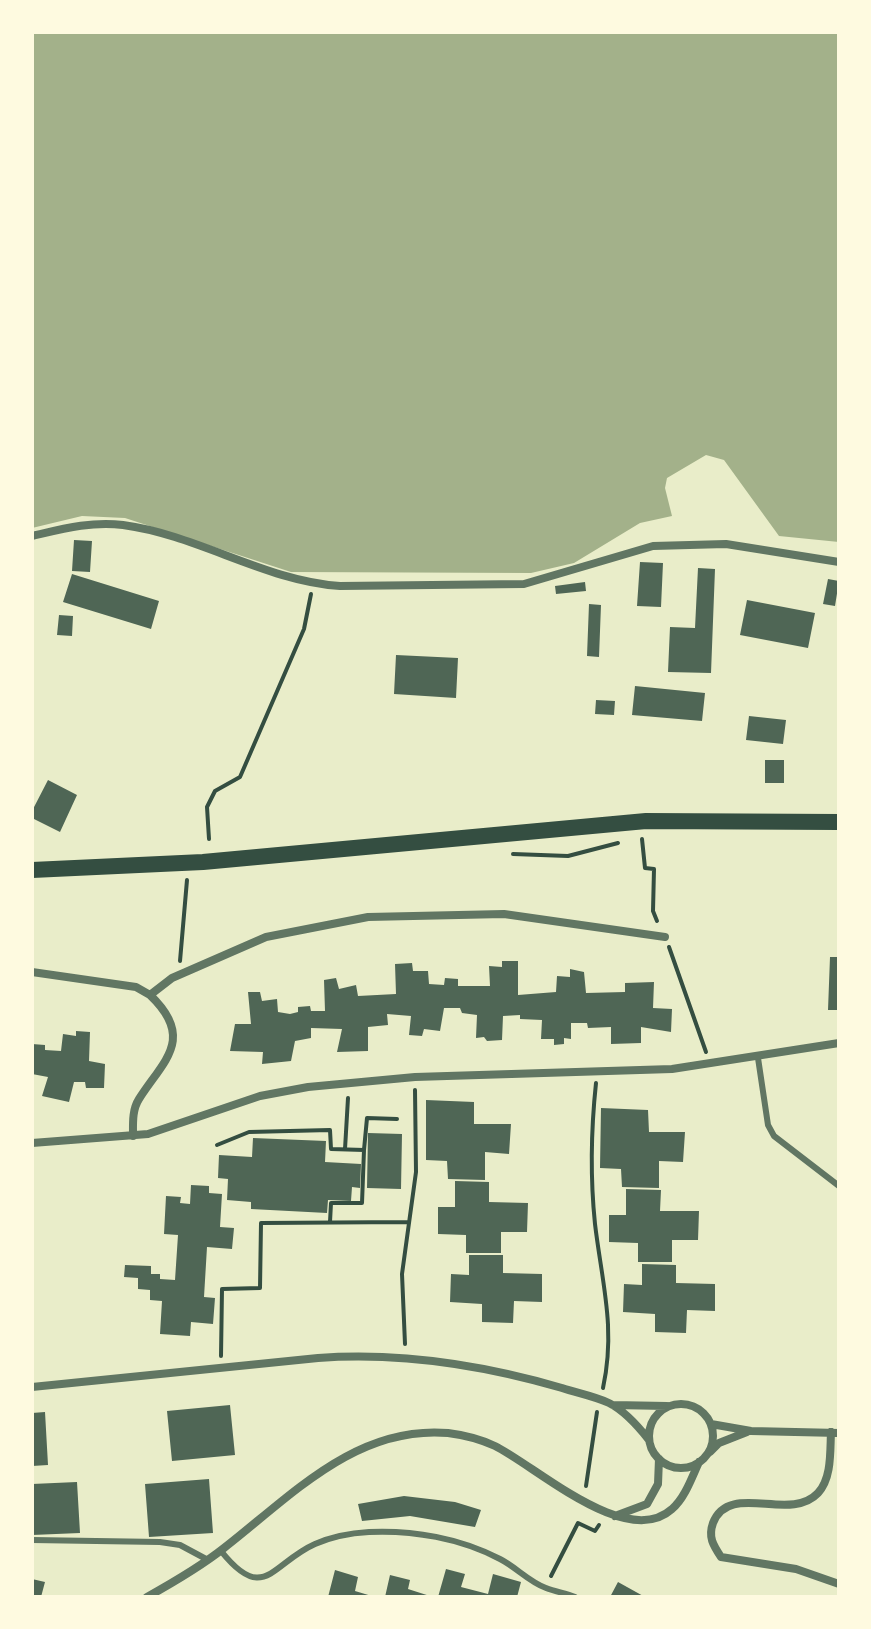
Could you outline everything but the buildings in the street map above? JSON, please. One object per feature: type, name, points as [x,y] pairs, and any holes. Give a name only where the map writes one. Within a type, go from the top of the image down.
[{"type":"main road","points":[[32,870],[203,862],[646,821],[839,822]]},
{"type":"street","points":[[32,536],[85,524],[122,525],[171,536],[313,584],[524,584],[653,546],[726,544],[839,562]]},
{"type":"street","points":[[150,995],[183,973],[266,937],[368,917],[504,914],[665,937]]},
{"type":"street","points":[[32,972],[136,987],[150,995],[167,1017],[172,1050],[166,1065],[139,1099],[133,1114],[133,1136]]},
{"type":"street","points":[[32,1143],[133,1136],[165,1130],[260,1096],[349,1084],[415,1077],[597,1073],[711,1065],[839,1043]]},
{"type":"street","points":[[32,1387],[361,1355],[405,1358],[516,1374],[612,1404],[637,1408],[673,1405],[700,1410],[711,1424],[712,1445],[707,1455]]},
{"type":"street","points":[[612,1404],[649,1440],[659,1459],[658,1484],[647,1504],[629,1514],[614,1516]]},
{"type":"street","points":[[649,1440],[657,1414],[673,1405]]},
{"type":"street","points":[[711,1424],[751,1431],[835,1433],[830,1465],[821,1490],[805,1504],[777,1507],[730,1503],[717,1512],[711,1528],[711,1543],[721,1557],[796,1569],[839,1584]]},
{"type":"street","points":[[147,1597],[221,1551],[339,1457],[395,1436],[449,1433],[496,1447],[614,1516],[639,1521],[671,1510],[699,1462],[719,1443],[751,1431]]},
{"type":"street","points":[[659,1459],[679,1468],[699,1462]]},
{"type":"lane","points":[[758,1058],[768,1125],[774,1136],[839,1186]]},
{"type":"lane","points":[[221,1551],[236,1570],[252,1578],[274,1575],[314,1544],[340,1536],[369,1532],[415,1533],[455,1540],[500,1559],[545,1588],[575,1597]]},
{"type":"lane","points":[[32,1540],[160,1542],[180,1545],[208,1560]]},
{"type":"lane","points":[[543,1597],[545,1588]]},
{"type":"path","points":[[209,839],[207,807],[215,791],[240,777],[304,629],[313,584]]},
{"type":"path","points":[[643,839],[645,868],[654,869],[653,911]]},
{"type":"path","points":[[183,973],[179,955],[187,880]]},
{"type":"path","points":[[678,967],[711,1065]]},
{"type":"path","points":[[597,1073],[590,1142],[595,1220],[611,1329],[605,1381]]},
{"type":"path","points":[[405,1358],[402,1274],[416,1172],[415,1077]]},
{"type":"path","points":[[345,1150],[349,1084]]},
{"type":"path","points":[[330,1222],[331,1203],[362,1203],[367,1118],[397,1119]]},
{"type":"path","points":[[217,1145],[249,1132],[330,1130],[331,1149],[364,1150]]},
{"type":"path","points":[[221,1370],[222,1289],[260,1288],[261,1223],[408,1222]]},
{"type":"path","points":[[586,1481],[594,1421]]},
{"type":"path","points":[[551,1576],[578,1523],[595,1531],[600,1525],[583,1517]]},
{"type":"shaded area","points":[[32,32],[839,32],[839,542],[779,536],[724,460],[706,455],[667,478],[665,488],[672,516],[640,523],[574,563],[531,573],[291,572],[125,518],[82,516],[32,528]]}]
